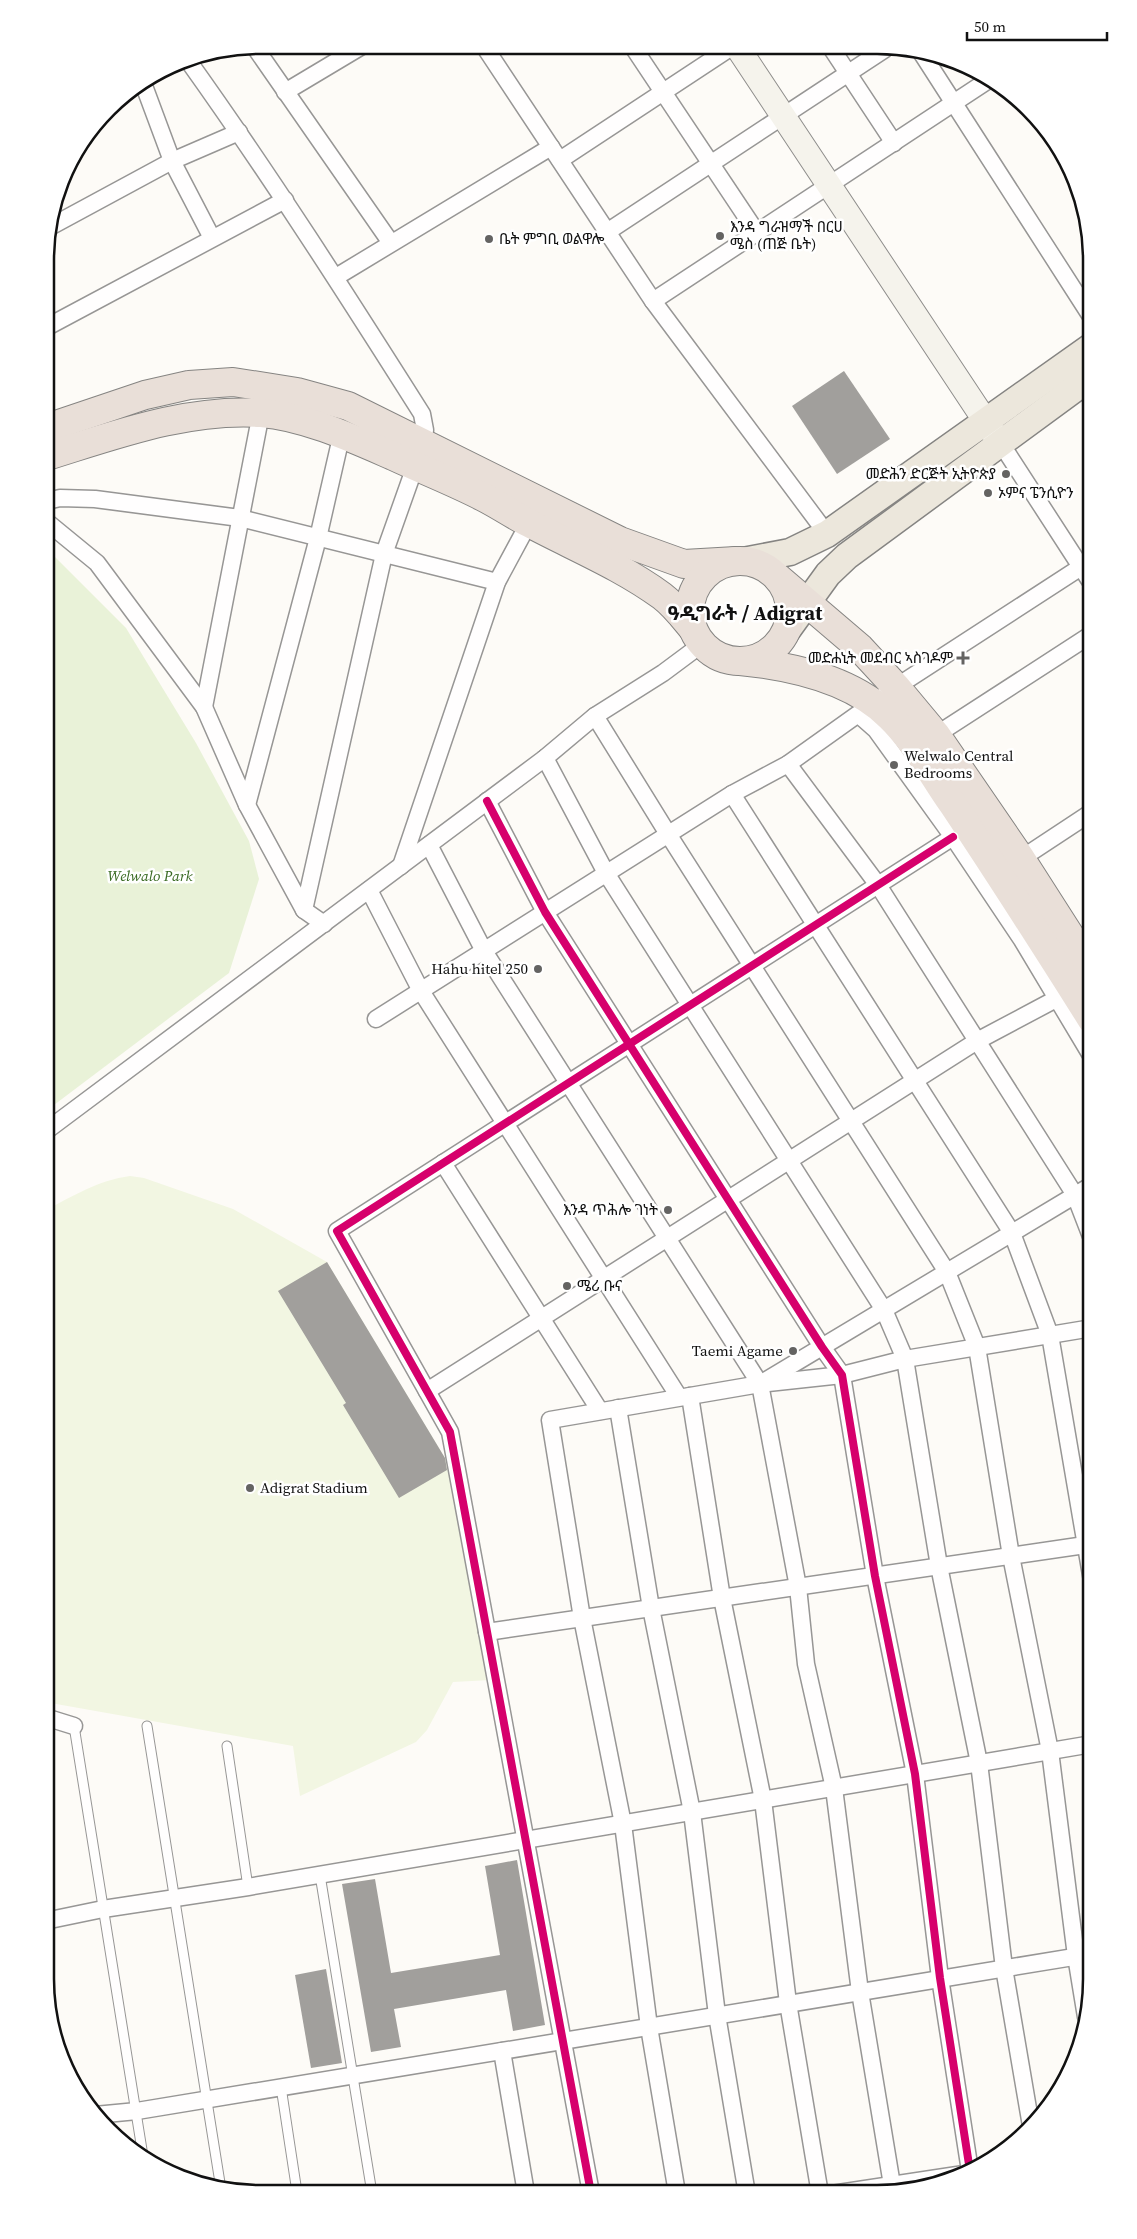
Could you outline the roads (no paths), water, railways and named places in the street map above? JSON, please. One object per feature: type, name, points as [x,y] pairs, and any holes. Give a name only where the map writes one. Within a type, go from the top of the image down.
[{"type":"highway","points":[[54,426],[145,395],[189,385],[233,382],[297,392],[348,406],[419,455],[535,512],[663,596],[677,609],[698,636],[719,657],[770,664],[820,678],[853,691],[866,709],[890,717],[1083,959]]},
{"type":"highway","points":[[54,454],[136,429],[182,418],[262,413],[419,455]]},
{"type":"highway","points":[[535,512],[597,531],[667,560],[695,565],[740,561],[763,567],[860,648],[936,735],[1010,866],[1083,1003]]},
{"type":"highway","points":[[698,636],[690,610],[692,597],[697,585],[711,571],[723,564],[740,561]]},
{"type":"highway","points":[[740,661],[755,659],[766,654],[775,647],[786,632],[790,605],[785,589],[778,578]]},
{"type":"main road","points":[[786,632],[828,574],[846,556],[1083,354]]},
{"type":"main road","points":[[740,561],[790,552],[827,534],[992,433],[1083,381]]},
{"type":"street","points":[[259,54],[391,243]]},
{"type":"street","points":[[285,92],[349,54]]},
{"type":"street","points":[[489,54],[653,301],[827,534]]},
{"type":"street","points":[[638,54],[757,233]]},
{"type":"street","points":[[336,277],[391,243],[555,154],[663,92],[721,54]]},
{"type":"street","points":[[742,54],[1083,571]]},
{"type":"street","points":[[836,54],[894,143]]},
{"type":"street","points":[[607,232],[877,54]]},
{"type":"street","points":[[926,60],[1083,304]]},
{"type":"street","points":[[192,65],[240,132],[336,277],[422,414],[425,430],[419,455],[384,554],[304,910]]},
{"type":"street","points":[[653,301],[984,83]]},
{"type":"street","points":[[144,89],[172,161],[212,238]]},
{"type":"street","points":[[57,223],[172,161],[240,132]]},
{"type":"street","points":[[54,323],[285,200]]},
{"type":"street","points":[[204,707],[262,413]]},
{"type":"street","points":[[247,805],[318,538],[342,433]]},
{"type":"street","points":[[54,499],[95,499],[240,518],[497,582]]},
{"type":"street","points":[[401,866],[497,582],[535,512]]},
{"type":"street","points":[[54,528],[97,563],[204,707],[247,805],[304,910],[324,924]]},
{"type":"street","points":[[376,1019],[732,794],[788,764],[896,687],[1080,567]]},
{"type":"street","points":[[54,1126],[545,758],[596,716],[663,673],[698,636]]},
{"type":"street","points":[[936,735],[1083,640]]},
{"type":"street","points":[[866,709],[876,730],[954,837],[1022,940],[1083,1042]]},
{"type":"street","points":[[596,716],[668,834],[947,1272],[977,1347],[1010,1556],[1050,1751],[1083,1949]]},
{"type":"street","points":[[545,758],[606,873],[884,1310],[905,1359],[939,1566],[979,1763],[1004,1968],[1030,2118]]},
{"type":"street","points":[[788,764],[878,885],[1075,1195],[1083,1216]]},
{"type":"street","points":[[732,794],[1012,1233],[1050,1335],[1083,1516]]},
{"type":"street","points":[[487,801],[545,912],[822,1347],[842,1374],[874,1576],[914,1774],[940,1978],[969,2164]]},
{"type":"street","points":[[1010,866],[1083,818]]},
{"type":"street","points":[[590,2185],[450,1432],[337,1231],[954,837]]},
{"type":"street","points":[[429,845],[484,951],[760,1384],[798,1587],[806,1664],[834,1788],[860,1992],[891,2185]]},
{"type":"street","points":[[369,890],[421,991],[604,1278],[684,1397],[763,1800],[788,2004],[818,2185]]},
{"type":"street","points":[[427,1391],[977,1041],[1056,999]]},
{"type":"street","points":[[443,1163],[600,1411]]},
{"type":"street","points":[[760,1384],[1083,1190]]},
{"type":"street","points":[[676,2185],[649,2027],[624,1824],[582,1618],[550,1420],[760,1384],[842,1374],[905,1359],[1083,1330]]},
{"type":"street","points":[[618,1408],[651,1608],[692,1812],[717,2015],[745,2185]]},
{"type":"street","points":[[487,1632],[1083,1545]]},
{"type":"street","points":[[54,1720],[74,1726]]},
{"type":"street","points":[[54,1919],[103,1909],[174,1900],[1083,1746]]},
{"type":"street","points":[[104,2113],[137,2111],[206,2100],[1083,1955]]},
{"type":"street","points":[[502,2051],[525,2185]]},
{"type":"lane","points":[[74,1726],[142,2149]]},
{"type":"lane","points":[[146,1726],[220,2181]]},
{"type":"lane","points":[[227,1746],[248,1887]]},
{"type":"lane","points":[[320,1875],[371,2185]]},
{"type":"lane","points":[[281,2087],[296,2185]]},
{"type":"place","name":"እንዳ ግራዝማች በርሀ ሜስ (ጠጅ ቤት)","points":[[720,236]]},
{"type":"place","name":"ቤት ምግቢ ወልዋሎ","points":[[489,239]]},
{"type":"place","name":"መድሕን ድርጅት ኢትዮጵያ","points":[[1006,474]]},
{"type":"place","name":"ኦምና ፔንሲዮን","points":[[988,493]]},
{"type":"place","name":"መድሐኒት መደብር ኣስገዶም","points":[[963,658]]},
{"type":"place","name":"Welwalo Central Bedrooms","points":[[894,765]]},
{"type":"place","name":"Hahu hitel 250","points":[[538,969]]},
{"type":"place","name":"እንዳ ጥሕሎ ገነት","points":[[668,1210]]},
{"type":"place","name":"ሜሪ ቡና","points":[[567,1286]]},
{"type":"place","name":"Taemi Agame","points":[[793,1351]]},
{"type":"place","name":"Adigrat Stadium","points":[[250,1488]]},
{"type":"district","name":"ዓዲግራት / Adigrat","points":[[745,613]]},
{"type":"park label","name":"Welwalo Park","points":[[150,876]]}]
